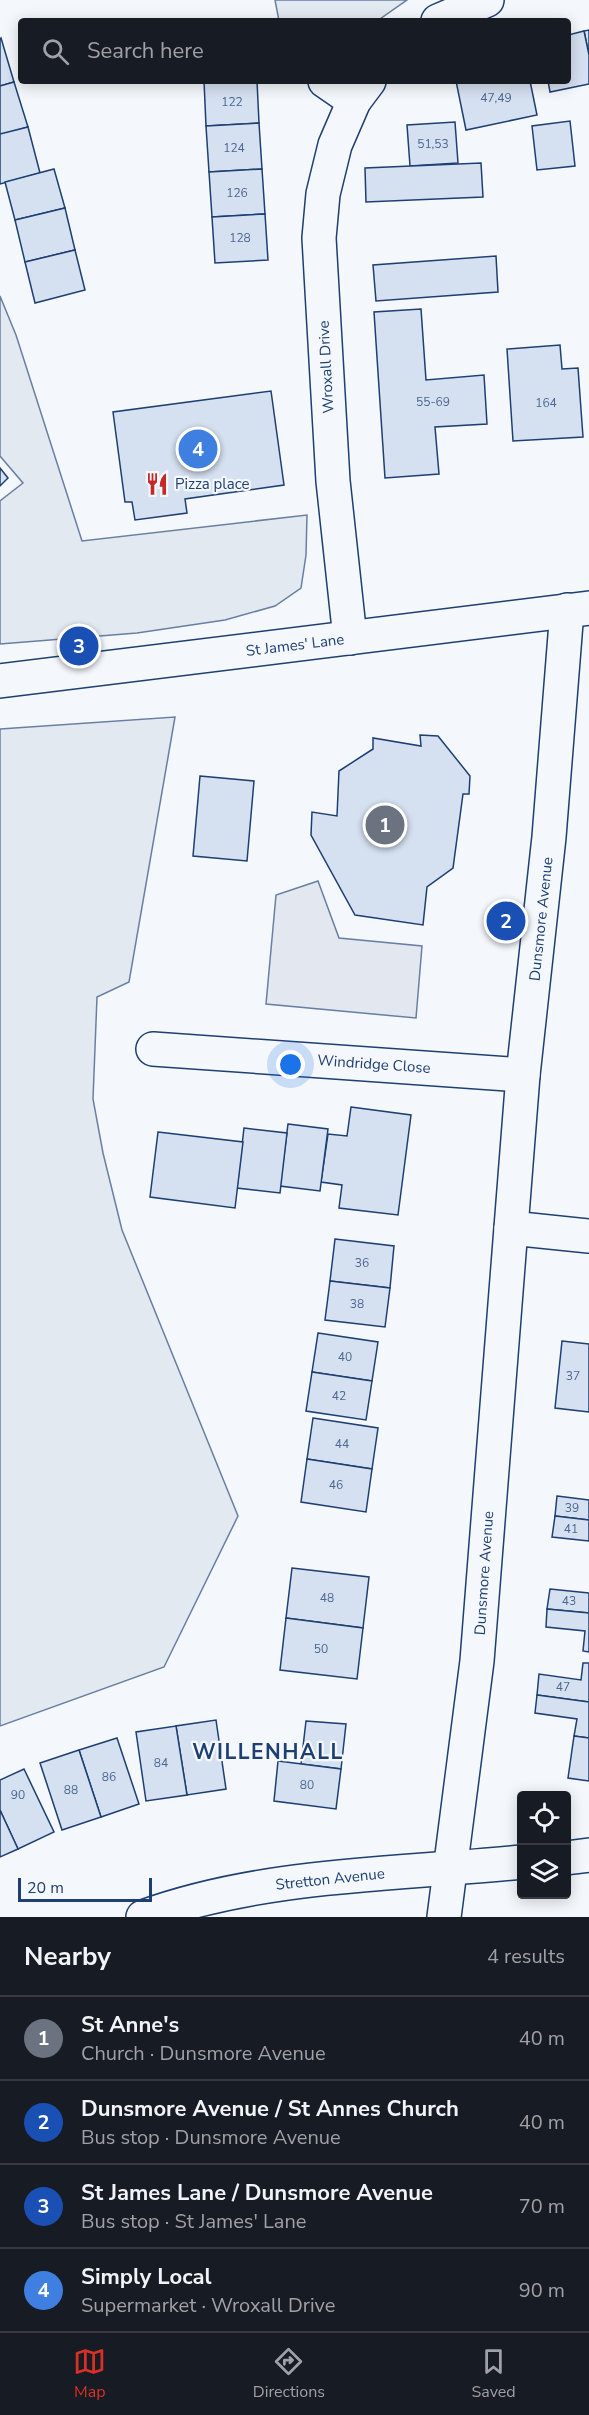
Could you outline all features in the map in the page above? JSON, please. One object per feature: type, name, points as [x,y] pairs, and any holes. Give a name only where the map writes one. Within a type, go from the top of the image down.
[{"type":"street","points":[[445,18],[487,0]]},
{"type":"street","name":"Wroxall Drive","points":[[336,84],[362,91],[328,170],[319,237],[333,482],[350,638]]},
{"type":"street","name":"St James' Lane","points":[[0,681],[578,609]]},
{"type":"street","name":"Dunsmore Avenue","points":[[444,1917],[477,1660],[523,1075],[549,837],[578,609]]},
{"type":"street","name":"Windridge Close","points":[[153,1049],[523,1075]]},
{"type":"street","points":[[511,1228],[589,1236]]},
{"type":"street","points":[[571,1857],[589,1855]]},
{"type":"street","name":"Stretton Avenue","points":[[143,1917],[184,1902],[300,1880],[517,1862]]},
{"type":"shaded area","points":[[275,0],[407,0],[381,18],[278,18]]},
{"type":"shaded area","points":[[0,296],[16,335],[82,541],[307,515],[306,555],[301,588],[275,606],[225,620],[137,633],[0,644],[0,501],[23,483],[0,456]]},
{"type":"shaded area","points":[[175,717],[129,982],[97,997],[93,1099],[103,1153],[122,1230],[238,1516],[164,1667],[0,1726],[0,729]]},
{"type":"shaded area","points":[[318,881],[339,938],[422,946],[416,1018],[266,1004],[276,895]]},
{"type":"building","points":[[589,30],[589,55],[584,31]]},
{"type":"building","points":[[584,31],[589,55],[589,84],[550,92],[549,84],[571,84],[571,34]]},
{"type":"building","points":[[0,39],[14,82],[0,86]]},
{"type":"building","points":[[14,82],[28,127],[0,135],[0,86]]},
{"type":"building","points":[[204,84],[257,84],[259,123],[206,126]]},
{"type":"building","points":[[457,84],[531,84],[537,115],[466,130]]},
{"type":"building","points":[[570,121],[575,166],[537,170],[532,126]]},
{"type":"building","points":[[455,122],[458,163],[410,166],[407,125]]},
{"type":"building","points":[[259,123],[262,169],[209,172],[206,126]]},
{"type":"building","points":[[28,127],[40,173],[0,184],[0,134]]},
{"type":"building","points":[[481,163],[483,197],[366,202],[365,168]]},
{"type":"building","points":[[54,169],[65,208],[15,220],[5,182]]},
{"type":"building","points":[[262,169],[265,214],[212,217],[209,172]]},
{"type":"building","points":[[65,208],[75,250],[25,262],[15,220]]},
{"type":"building","points":[[265,214],[268,260],[215,263],[212,217]]},
{"type":"building","points":[[75,250],[85,290],[35,303],[25,262]]},
{"type":"building","points":[[496,256],[498,292],[376,301],[373,265]]},
{"type":"building","points":[[421,309],[426,380],[484,375],[487,424],[435,427],[439,474],[385,478],[374,312]]},
{"type":"building","points":[[560,345],[562,369],[578,368],[583,437],[513,441],[507,349]]},
{"type":"building","points":[[271,391],[284,485],[185,499],[187,513],[135,520],[132,502],[125,502],[113,412]]},
{"type":"building","points":[[0,468],[8,478],[0,486]]},
{"type":"building","points":[[420,735],[438,736],[470,776],[469,794],[463,794],[453,868],[427,887],[423,925],[355,915],[311,835],[312,812],[337,816],[339,771],[373,749],[373,738],[421,746]]},
{"type":"building","points":[[200,776],[254,781],[247,861],[193,856]]},
{"type":"building","points":[[351,1107],[411,1115],[398,1215],[339,1208],[342,1185],[321,1182],[328,1134],[347,1136]]},
{"type":"building","points":[[288,1124],[328,1129],[320,1191],[280,1186]]},
{"type":"building","points":[[244,1128],[287,1133],[280,1193],[237,1188]]},
{"type":"building","points":[[158,1132],[243,1142],[235,1208],[150,1197]]},
{"type":"building","points":[[335,1239],[394,1246],[390,1288],[330,1281]]},
{"type":"building","points":[[330,1281],[390,1288],[385,1327],[325,1320]]},
{"type":"building","points":[[318,1333],[378,1342],[372,1381],[312,1372]]},
{"type":"building","points":[[562,1341],[589,1344],[589,1412],[555,1408]]},
{"type":"building","points":[[312,1372],[372,1381],[366,1420],[306,1411]]},
{"type":"building","points":[[313,1418],[378,1428],[372,1469],[307,1459]]},
{"type":"building","points":[[307,1459],[372,1469],[366,1512],[301,1502]]},
{"type":"building","points":[[557,1496],[589,1500],[589,1520],[555,1516]]},
{"type":"building","points":[[555,1516],[589,1520],[589,1541],[552,1537]]},
{"type":"building","points":[[292,1568],[369,1577],[363,1628],[286,1618]]},
{"type":"building","points":[[550,1589],[589,1593],[589,1613],[547,1609]]},
{"type":"building","points":[[547,1609],[589,1613],[589,1652],[583,1651],[585,1631],[546,1627]]},
{"type":"building","points":[[286,1618],[363,1628],[357,1679],[280,1670]]},
{"type":"building","points":[[583,1663],[589,1663],[589,1702],[537,1695],[539,1674],[581,1680]]},
{"type":"building","points":[[537,1695],[589,1702],[589,1738],[574,1736],[577,1719],[535,1713]]},
{"type":"building","points":[[216,1720],[226,1789],[187,1795],[176,1726]]},
{"type":"building","points":[[306,1721],[346,1724],[341,1769],[301,1764]]},
{"type":"building","points":[[176,1726],[187,1795],[146,1801],[136,1732]]},
{"type":"building","points":[[574,1736],[589,1738],[589,1781],[568,1778]]},
{"type":"building","points":[[117,1738],[139,1804],[101,1817],[79,1750]]},
{"type":"building","points":[[79,1750],[101,1817],[62,1830],[40,1763]]},
{"type":"building","points":[[278,1761],[341,1769],[336,1809],[274,1801]]},
{"type":"building","points":[[24,1769],[54,1832],[18,1849],[0,1810],[0,1780]]},
{"type":"building","points":[[0,1810],[18,1849],[0,1857]]},
{"type":"place","name":"Simply Local","points":[[198,449]]},
{"type":"place","name":"Pizza place","points":[[157,484]]},
{"type":"place","name":"St James Lane / Dunsmore Avenue","points":[[79,646]]},
{"type":"place","name":"St Anne's","points":[[385,825]]},
{"type":"place","name":"Dunsmore Avenue / St Annes Church","points":[[506,921]]},
{"type":"district","name":"WILLENHALL","points":[[268,1752]]}]
